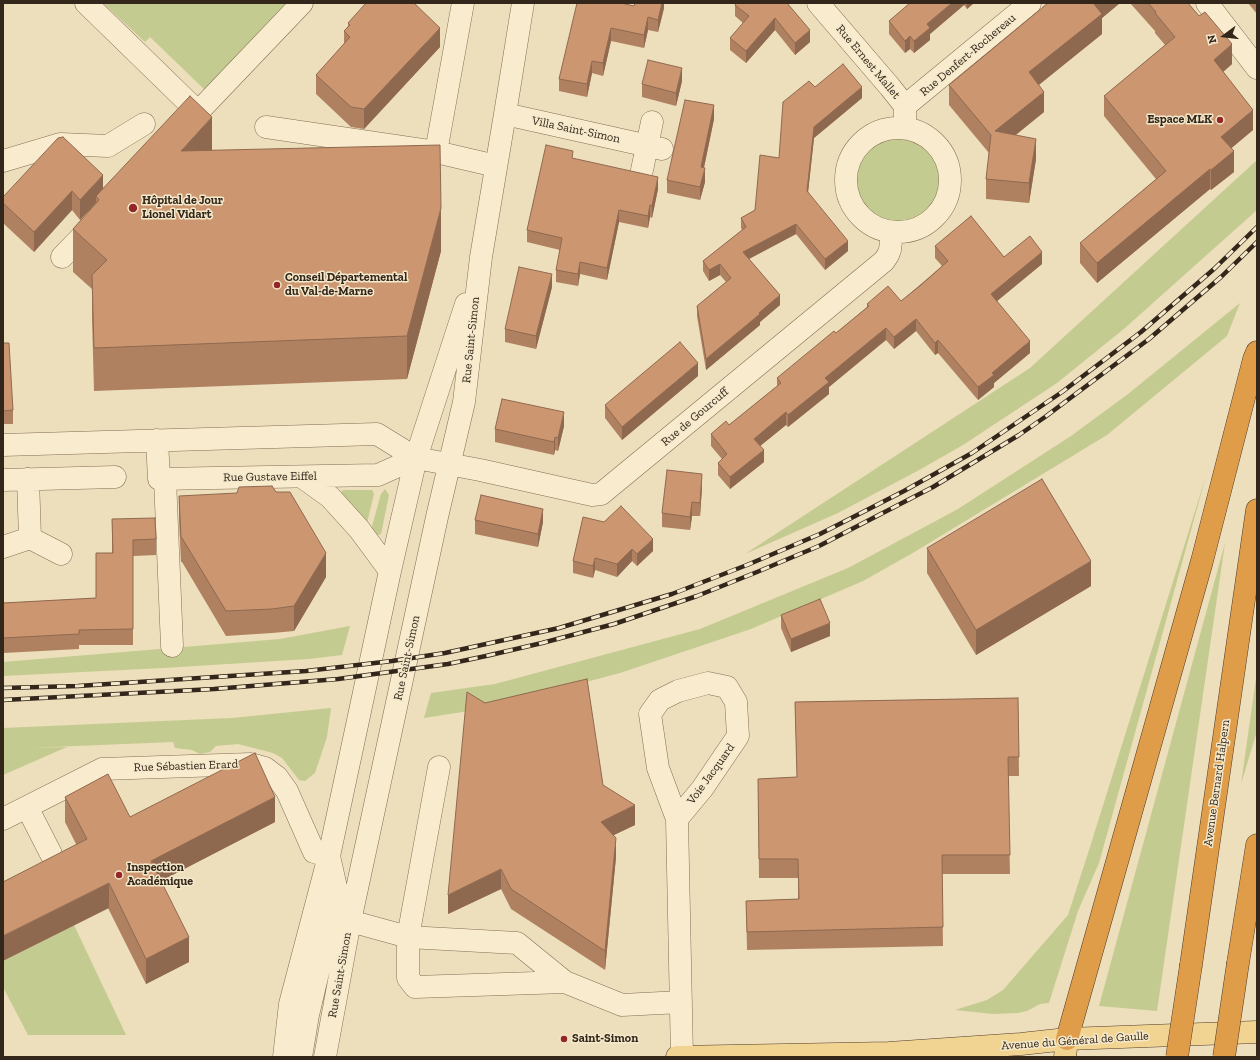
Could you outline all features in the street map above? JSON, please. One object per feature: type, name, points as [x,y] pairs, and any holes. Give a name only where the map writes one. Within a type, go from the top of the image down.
[{"type":"highway","points":[[1066,1048],[1202,561],[1257,352]]},
{"type":"highway","name":"Avenue Bernard Halpern","points":[[1177,1057],[1257,510]]},
{"type":"highway","points":[[1224,1057],[1257,845]]},
{"type":"main road","name":"Avenue du Général de Gaulle","points":[[677,1057],[889,1053],[1021,1044],[1066,1048],[1257,1032]]},
{"type":"street","points":[[86,3],[198,112]]},
{"type":"street","points":[[182,129],[302,3]]},
{"type":"street","points":[[436,152],[463,3]]},
{"type":"street","name":"Rue Saint-Simon","points":[[325,1057],[350,921],[437,517],[464,402],[481,257],[523,3]]},
{"type":"street","name":"Rue Ernest Mallet","points":[[818,3],[890,87],[905,117]]},
{"type":"street","name":"Rue Denfert-Rochereau","points":[[905,117],[919,96],[1030,3]]},
{"type":"street","points":[[1207,3],[1257,68]]},
{"type":"street","name":"Villa Saint-Simon","points":[[505,114],[655,147]]},
{"type":"street","points":[[905,117],[940,147],[948,163],[951,180],[948,198],[939,213],[926,224],[910,231],[892,232],[875,226],[860,216],[850,201],[846,183],[848,165],[856,149],[869,136],[905,117]]},
{"type":"street","points":[[642,170],[655,147],[652,122]]},
{"type":"street","points":[[3,161],[60,144],[108,146],[144,124]]},
{"type":"street","points":[[266,127],[436,152],[496,166]]},
{"type":"street","points":[[62,257],[106,211]]},
{"type":"street","name":"Rue de Gourcuff","points":[[450,464],[592,495],[601,494],[884,261],[890,250],[892,232]]},
{"type":"street","name":"Rue Saint-Simon","points":[[284,1057],[290,1004],[330,856],[390,571],[416,458],[481,257]]},
{"type":"street","points":[[3,446],[377,434],[416,458],[450,464]]},
{"type":"street","points":[[158,440],[159,479],[165,479],[172,646]]},
{"type":"street","name":"Rue Gustave Eiffel","points":[[165,479],[378,475],[416,458]]},
{"type":"street","points":[[3,480],[115,477]]},
{"type":"street","points":[[302,477],[330,497],[359,529],[390,571]]},
{"type":"street","points":[[28,479],[30,538]]},
{"type":"street","points":[[3,547],[30,538],[61,554]]},
{"type":"street","name":"Voie Jacquard","points":[[677,819],[702,789],[738,736],[736,702],[727,687],[708,683],[678,691],[660,700],[650,714],[658,768],[677,819],[682,1057]]},
{"type":"street","name":"Rue Sébastien Erard","points":[[3,819],[102,769],[251,764],[265,768],[277,777],[287,791],[314,852],[330,856]]},
{"type":"street","points":[[439,767],[408,937],[408,978],[415,987],[565,982]]},
{"type":"street","points":[[27,807],[51,854]]},
{"type":"street","name":"Rue Saint-Simon","points":[[301,1057],[308,1014],[337,892],[330,856]]},
{"type":"street","points":[[350,921],[408,937],[517,942],[565,982],[622,1005],[681,1002]]},
{"type":"green space","points":[[103,3],[283,3],[288,7],[207,92],[150,37],[145,42]]},
{"type":"green space","points":[[890,137],[906,137],[915,140],[929,149],[938,163],[941,172],[941,188],[938,197],[929,211],[915,220],[906,223],[890,223],[874,216],[867,211],[862,204],[855,188],[855,172],[862,156],[867,149],[874,144]]},
{"type":"green space","points":[[1257,160],[1257,210],[1125,328],[1057,383],[963,445],[921,469],[838,513],[745,554],[1030,368]]},
{"type":"green space","points":[[1240,303],[1227,336],[1107,435],[911,554],[863,581],[751,629],[620,673],[488,708],[424,718],[431,693],[495,684],[700,629],[848,568],[958,509],[1071,436],[1128,394]]},
{"type":"green space","points":[[1206,476],[1099,863],[1078,911],[1049,1003],[1040,1004],[1027,1011],[1018,1013],[993,1014],[955,1010],[987,1000],[1003,990],[1068,915]]},
{"type":"green space","points":[[385,489],[389,495],[381,534],[375,536],[371,530],[381,494]]},
{"type":"green space","points":[[343,490],[372,490],[374,494],[367,523],[340,493]]},
{"type":"green space","points":[[1225,543],[1157,1011],[1099,1006]]},
{"type":"green space","points":[[350,626],[342,655],[309,659],[3,676],[3,662],[280,639]]},
{"type":"green space","points":[[1257,671],[1257,731],[1241,784]]},
{"type":"green space","points":[[331,708],[327,737],[315,773],[305,781],[299,780],[282,758],[273,753],[238,744],[216,746],[210,752],[200,754],[192,750],[175,748],[173,742],[28,748],[67,747],[3,775],[3,728],[232,718]]},
{"type":"green space","points":[[74,925],[126,1035],[28,1035],[3,987],[3,961]]},
{"type":"building","points":[[366,3],[414,3],[440,28],[364,109],[351,107],[316,75],[350,37],[344,31],[350,25],[348,23]]},
{"type":"building","points":[[577,3],[621,3],[634,6],[635,3],[662,3],[658,20],[648,17],[644,35],[611,28],[603,63],[592,61],[587,84],[559,79]]},
{"type":"building","points":[[736,3],[787,3],[810,30],[795,43],[775,18],[746,51],[730,38],[749,16],[735,5]]},
{"type":"building","points":[[910,3],[952,3],[927,24],[930,28],[914,41],[910,36],[905,41],[889,21]]},
{"type":"building","points":[[1048,3],[1096,3],[1094,4],[1102,14],[1029,72],[1044,92],[995,131],[1036,139],[1029,183],[986,179],[991,135],[949,85]]},
{"type":"building","points":[[1148,3],[1188,3],[1199,16],[1205,12],[1232,44],[1214,60],[1253,110],[1221,137],[1234,151],[1211,170],[1210,169],[1097,263],[1080,243],[1166,171],[1104,96],[1175,37]]},
{"type":"building","points":[[648,60],[682,68],[676,93],[642,84]]},
{"type":"building","points":[[843,64],[862,87],[814,127],[807,191],[848,241],[825,259],[796,224],[743,252],[780,295],[759,313],[760,314],[706,359],[697,306],[731,278],[720,264],[709,270],[703,261],[746,227],[741,218],[755,210],[760,155],[779,158],[783,102],[809,81],[815,87]]},
{"type":"building","name":"Conseil Départemental du Val-de-Marne","points":[[190,96],[212,117],[181,151],[440,145],[441,208],[407,336],[94,348],[92,275],[107,260],[73,229],[99,200],[96,196]]},
{"type":"building","points":[[685,100],[714,105],[701,167],[705,168],[700,187],[667,180]]},
{"type":"building","points":[[63,137],[103,175],[80,200],[72,191],[34,232],[3,203],[3,197],[58,138]]},
{"type":"building","points":[[546,145],[573,151],[572,158],[658,177],[652,206],[650,205],[648,216],[619,210],[607,268],[580,262],[578,274],[556,270],[562,238],[527,230]]},
{"type":"building","points":[[971,216],[1004,257],[1030,236],[1042,252],[991,294],[1030,341],[992,373],[994,375],[978,387],[938,340],[935,343],[916,319],[894,337],[886,328],[825,378],[829,382],[788,415],[786,412],[754,439],[764,450],[730,477],[718,463],[727,454],[711,434],[726,421],[729,425],[781,383],[777,378],[834,331],[836,333],[869,306],[867,304],[888,286],[901,301],[921,285],[948,261],[935,246]]},
{"type":"building","points":[[519,267],[552,274],[536,336],[505,329]]},
{"type":"building","points":[[680,342],[698,363],[622,427],[605,405]]},
{"type":"building","points":[[3,343],[9,343],[13,410],[3,411]]},
{"type":"building","points":[[502,399],[564,412],[558,438],[555,437],[554,442],[495,429]]},
{"type":"building","points":[[667,470],[702,474],[700,503],[692,502],[690,517],[662,513]]},
{"type":"building","points":[[1042,479],[1091,561],[976,630],[927,548]]},
{"type":"building","points":[[272,486],[276,492],[290,492],[326,553],[294,606],[272,609],[226,611],[181,538],[179,496],[237,493],[239,487]]},
{"type":"building","points":[[481,495],[543,509],[538,534],[475,520]]},
{"type":"building","points":[[621,506],[653,539],[637,554],[632,549],[617,564],[595,558],[593,566],[573,561],[583,517],[604,522]]},
{"type":"building","points":[[155,518],[156,539],[133,540],[133,629],[79,630],[79,634],[3,638],[3,603],[96,598],[96,553],[113,553],[112,519]]},
{"type":"building","points":[[820,599],[830,623],[791,639],[781,615]]},
{"type":"building","points":[[587,679],[603,785],[635,805],[601,822],[616,838],[605,951],[511,889],[501,869],[448,895],[467,692],[485,703]]},
{"type":"building","points":[[1018,698],[1019,757],[1008,757],[1010,855],[942,855],[943,927],[747,932],[746,901],[799,899],[798,859],[759,859],[758,779],[797,777],[795,702]]},
{"type":"building","name":"Inspection Académique","points":[[255,753],[275,797],[151,861],[189,937],[146,959],[109,883],[3,936],[3,882],[87,839],[65,797],[108,774],[130,817]]},
{"type":"railway","points":[[3,688],[78,686],[306,671],[392,661],[445,653],[559,628],[672,594],[747,565],[820,534],[904,491],[972,453],[1062,392],[1141,332],[1214,269],[1257,227]]},
{"type":"railway","points":[[3,700],[214,689],[338,679],[448,664],[542,643],[614,624],[697,596],[819,546],[933,487],[1019,435],[1149,339],[1221,277],[1257,242]]},
{"type":"place","name":"Espace MLK","points":[[1220,120]]},
{"type":"place","name":"Hôpital de Jour Lionel Vidart","points":[[133,208]]},
{"type":"place","name":"Conseil Départemental du Val-de-Marne","points":[[277,285]]},
{"type":"place","name":"Inspection Académique","points":[[119,875]]},
{"type":"place","name":"Saint-Simon","points":[[564,1039]]}]
